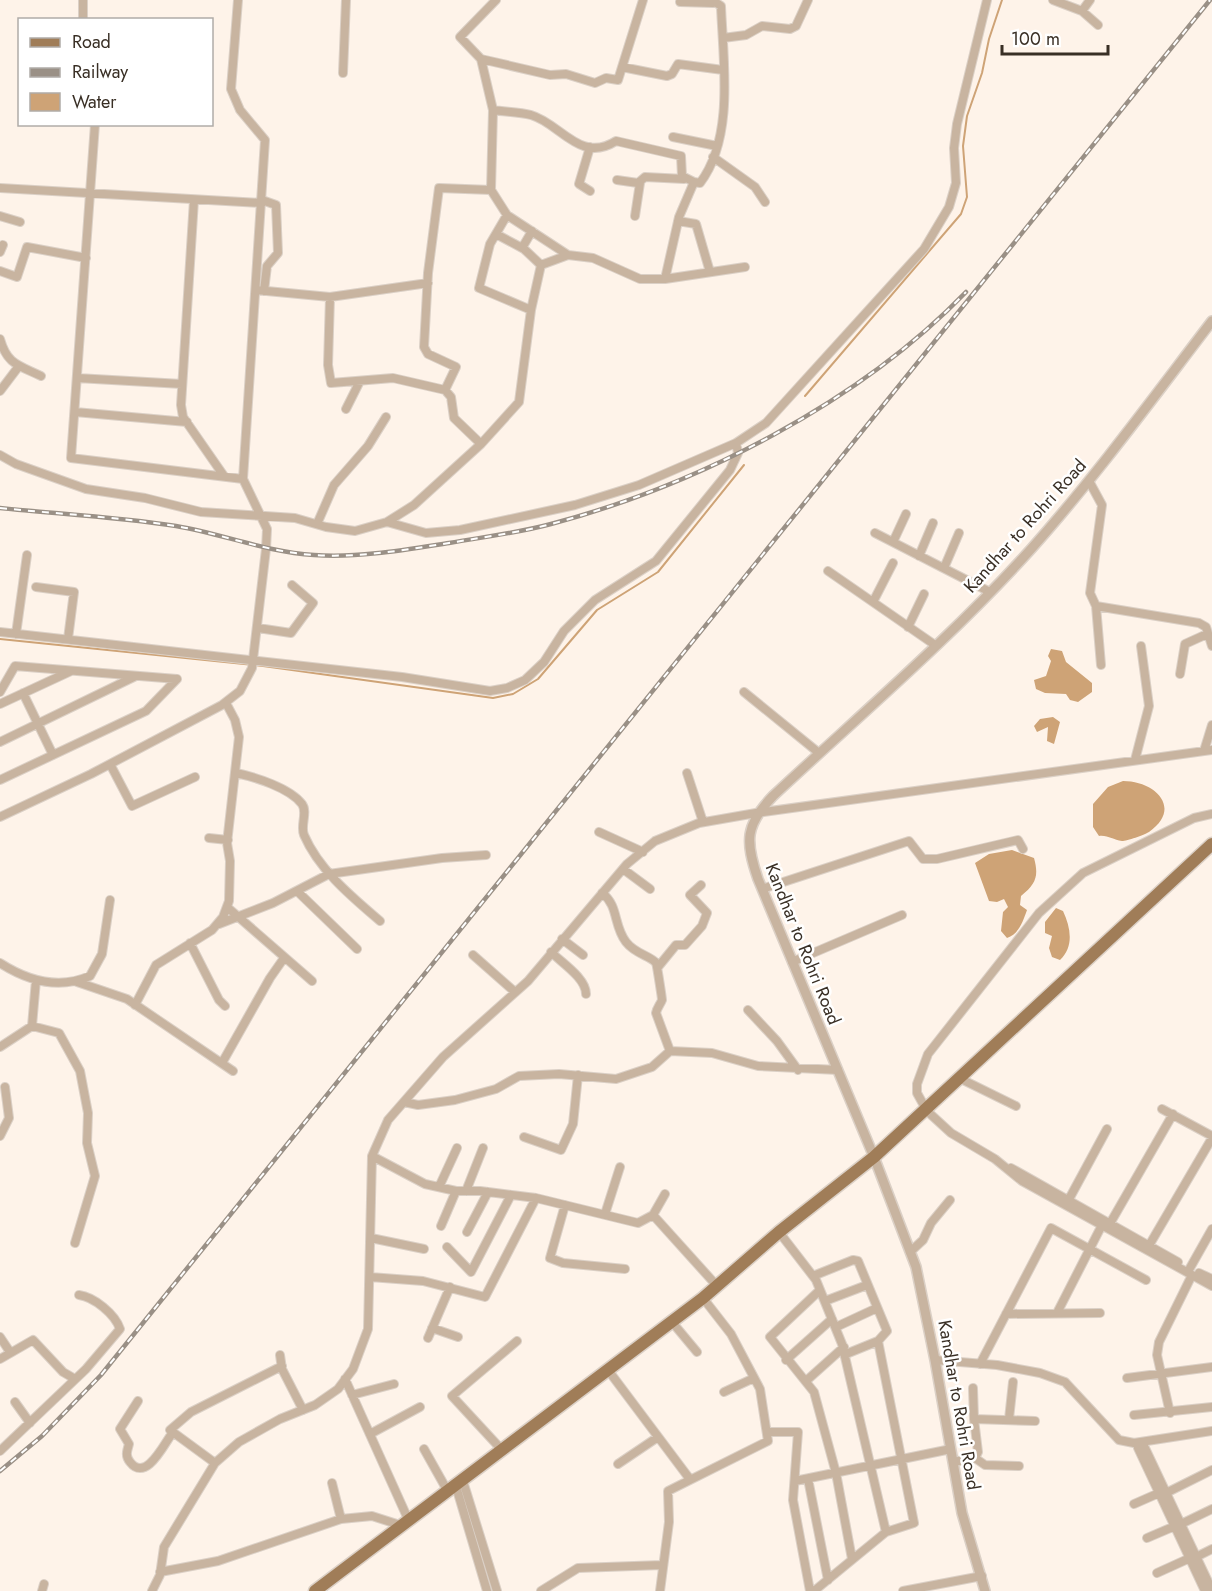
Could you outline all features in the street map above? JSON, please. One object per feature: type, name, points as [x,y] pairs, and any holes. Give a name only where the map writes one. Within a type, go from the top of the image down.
[{"type":"main road","points":[[319,1590],[404,1522],[703,1298],[779,1232],[874,1157],[927,1111],[1212,844]]},
{"type":"street","points":[[83,0],[83,18]]},
{"type":"street","points":[[0,817],[110,764],[226,703],[240,691],[253,664],[267,529],[243,479],[260,291],[265,140],[240,110],[231,89],[238,0]]},
{"type":"street","points":[[343,72],[346,0]]},
{"type":"street","points":[[496,0],[460,34],[460,37],[481,58],[550,75],[566,74],[595,83],[606,78],[618,80],[643,0]]},
{"type":"street","points":[[723,38],[746,35],[762,26],[790,28],[796,26],[808,0]]},
{"type":"street","points":[[387,522],[426,533],[460,530],[575,505],[639,485],[736,443],[766,423],[924,249],[949,207],[956,183],[954,148],[957,124],[987,0]]},
{"type":"street","points":[[1053,0],[1082,11],[1098,25]]},
{"type":"street","points":[[1082,11],[1090,0]]},
{"type":"street","points":[[635,216],[640,183],[645,177],[684,179],[693,182],[702,180],[717,146],[724,112],[721,6],[713,2],[680,2]]},
{"type":"street","points":[[481,58],[493,110],[491,190],[507,215],[568,255],[593,258],[640,279],[665,279],[745,267]]},
{"type":"street","points":[[622,67],[667,76],[672,74],[678,64],[723,70]]},
{"type":"street","points":[[493,110],[532,115],[565,137],[590,147],[599,149],[616,141],[681,156],[684,179]]},
{"type":"street","points":[[95,126],[71,458],[243,479]]},
{"type":"street","points":[[673,137],[717,146]]},
{"type":"street","points":[[590,147],[579,184],[590,191]]},
{"type":"street","points":[[713,157],[755,187],[765,202]]},
{"type":"street","points":[[617,180],[640,183]]},
{"type":"street","points":[[665,279],[678,221],[693,182]]},
{"type":"street","points":[[0,188],[262,202],[276,205],[278,253],[267,266],[260,291]]},
{"type":"street","points":[[445,390],[456,367],[428,354],[424,347],[428,283],[439,188],[491,190]]},
{"type":"street","points":[[194,200],[181,405],[187,422],[224,476]]},
{"type":"street","points":[[507,215],[490,244],[479,288],[531,310]]},
{"type":"street","points":[[0,216],[20,222]]},
{"type":"street","points":[[678,221],[696,224],[710,272]]},
{"type":"street","points":[[522,248],[532,231]]},
{"type":"street","points":[[496,234],[522,248],[541,265]]},
{"type":"street","points":[[0,271],[17,277],[27,247],[86,258]]},
{"type":"street","points":[[541,265],[568,255]]},
{"type":"street","points":[[0,455],[16,464],[86,489],[201,512],[295,518],[355,531],[387,522],[414,505],[481,444],[519,402],[531,310],[541,265]]},
{"type":"street","points":[[260,291],[330,297],[428,283]]},
{"type":"street","points":[[330,297],[328,376],[331,383],[393,378],[445,390],[452,397],[454,418],[481,444]]},
{"type":"street","name":"Kandhar to Rohri Road","points":[[985,1591],[962,1513],[916,1268],[874,1157],[762,889],[749,854],[749,832],[756,813],[990,592],[1089,481],[1212,321]]},
{"type":"street","points":[[0,339],[3,352],[19,366],[41,376]]},
{"type":"street","points":[[0,391],[19,366]]},
{"type":"street","points":[[77,378],[182,384]]},
{"type":"street","points":[[346,409],[360,381]]},
{"type":"street","points":[[75,412],[187,422]]},
{"type":"street","points":[[317,524],[334,485],[368,446],[386,417]]},
{"type":"street","points":[[0,632],[253,664],[402,677],[490,691],[525,680],[544,662],[564,631],[595,600],[656,561],[730,470],[738,453],[736,443]]},
{"type":"street","points":[[1089,481],[1102,506],[1090,593],[1095,606],[1101,665]]},
{"type":"street","points":[[893,542],[906,514]]},
{"type":"street","points":[[919,556],[933,523]]},
{"type":"street","points":[[875,533],[990,592]]},
{"type":"street","points":[[944,568],[958,533]]},
{"type":"street","points":[[16,633],[27,555]]},
{"type":"street","points":[[873,602],[893,563]]},
{"type":"street","points":[[828,571],[934,645]]},
{"type":"street","points":[[258,628],[291,633],[313,603],[292,585]]},
{"type":"street","points":[[36,587],[74,592],[68,639]]},
{"type":"street","points":[[908,627],[924,594]]},
{"type":"street","points":[[1095,606],[1199,623],[1206,627],[1212,646]]},
{"type":"street","points":[[1180,674],[1185,644],[1207,634]]},
{"type":"street","points":[[1135,760],[1149,706],[1142,646]]},
{"type":"street","points":[[0,692],[15,666],[177,679],[146,711],[0,780]]},
{"type":"street","points":[[0,704],[72,670]]},
{"type":"street","points":[[0,742],[137,675]]},
{"type":"street","points":[[744,692],[819,753]]},
{"type":"street","points":[[23,693],[53,755]]},
{"type":"street","points":[[219,924],[228,908],[230,861],[228,840],[239,737],[235,720],[226,703]]},
{"type":"street","points":[[152,1591],[160,1572],[164,1547],[214,1463],[239,1442],[303,1410],[338,1389],[364,1344],[368,1329],[372,1156],[388,1120],[443,1057],[515,992],[623,869],[655,841],[703,822],[756,813],[1208,750],[1207,736],[1212,726]]},
{"type":"street","points":[[110,764],[132,806],[195,777]]},
{"type":"street","points":[[236,773],[257,777],[280,788],[302,803],[304,808],[302,831],[329,874],[380,921]]},
{"type":"street","points":[[687,774],[703,822]]},
{"type":"street","points":[[1212,814],[1194,818],[1083,873],[1053,898],[928,1054],[917,1084],[917,1093],[927,1111],[951,1134],[1004,1165],[1022,1181],[1067,1202],[1212,1286]]},
{"type":"street","points":[[599,832],[642,852]]},
{"type":"street","points":[[209,838],[228,840]]},
{"type":"street","points":[[762,889],[909,841],[923,859],[937,859],[1018,840],[1023,849]]},
{"type":"street","points":[[135,1005],[156,965],[219,924],[239,918],[329,874],[442,858],[486,855]]},
{"type":"street","points":[[623,869],[650,889]]},
{"type":"street","points":[[658,967],[676,945],[685,945],[702,926],[707,913],[690,896],[700,885]]},
{"type":"street","points":[[297,891],[357,949]]},
{"type":"street","points":[[602,893],[613,904],[616,927],[625,941],[638,954],[656,962],[663,995],[656,1012],[670,1051]]},
{"type":"street","points":[[77,982],[90,976],[102,954],[110,900]]},
{"type":"street","points":[[228,908],[312,981]]},
{"type":"street","points":[[792,962],[902,915]]},
{"type":"street","points":[[562,939],[583,955]]},
{"type":"street","points":[[190,943],[219,1000],[225,1006]]},
{"type":"street","points":[[551,952],[577,977],[586,990],[586,994]]},
{"type":"street","points":[[473,955],[515,992]]},
{"type":"street","points":[[222,1063],[270,978],[284,958]]},
{"type":"street","points":[[0,963],[20,976],[36,980],[77,982],[127,999],[233,1071]]},
{"type":"street","points":[[32,1026],[36,980]]},
{"type":"street","points":[[748,1010],[798,1070]]},
{"type":"street","points":[[0,1047],[32,1026],[59,1034],[80,1071],[88,1113],[87,1143],[95,1176],[75,1243]]},
{"type":"street","points":[[404,1102],[418,1106],[455,1100],[496,1089],[519,1076],[578,1075],[616,1078],[652,1067],[670,1051],[712,1053],[758,1066],[798,1070],[838,1070]]},
{"type":"street","points":[[524,1137],[561,1150],[573,1124],[578,1075]]},
{"type":"street","points":[[961,1079],[1016,1106]]},
{"type":"street","points":[[0,1136],[9,1118],[5,1087]]},
{"type":"street","points":[[1148,1248],[1212,1137],[1162,1108]]},
{"type":"street","points":[[1057,1313],[1089,1250],[1173,1114]]},
{"type":"street","points":[[1067,1202],[1107,1129]]},
{"type":"street","points":[[439,1187],[457,1148]]},
{"type":"street","points":[[466,1191],[483,1148]]},
{"type":"street","points":[[372,1156],[425,1184],[456,1191],[536,1198],[638,1223],[653,1215],[664,1194]]},
{"type":"street","points":[[605,1214],[620,1167]]},
{"type":"street","points":[[441,1226],[456,1191]]},
{"type":"street","points":[[467,1232],[488,1192]]},
{"type":"street","points":[[447,1246],[471,1272],[511,1195]]},
{"type":"street","points":[[370,1277],[399,1277],[450,1287],[485,1297],[536,1198]]},
{"type":"street","points":[[910,1252],[923,1240],[931,1223],[950,1200]]},
{"type":"street","points":[[565,1205],[550,1258],[563,1263],[625,1269]]},
{"type":"street","points":[[653,1215],[717,1286]]},
{"type":"street","points":[[980,1364],[1051,1228],[1146,1280]]},
{"type":"street","points":[[1170,1413],[1157,1355],[1159,1342],[1212,1229]]},
{"type":"street","points":[[779,1232],[813,1276],[845,1351],[886,1532]]},
{"type":"street","points":[[371,1238],[424,1249]]},
{"type":"street","points":[[806,1381],[845,1351],[878,1341],[887,1330],[855,1260],[813,1276]]},
{"type":"street","points":[[1191,1272],[1212,1279]]},
{"type":"street","points":[[825,1301],[867,1285]]},
{"type":"street","points":[[428,1338],[450,1287]]},
{"type":"street","points":[[820,1290],[770,1337],[786,1360],[814,1392],[836,1473],[852,1560]]},
{"type":"street","points":[[0,1451],[75,1379],[120,1329],[98,1303],[87,1296],[79,1295]]},
{"type":"street","points":[[660,1591],[669,1522],[668,1491],[689,1478],[768,1441],[760,1389],[731,1334],[703,1298]]},
{"type":"street","points":[[836,1327],[877,1308]]},
{"type":"street","points":[[1006,1314],[1100,1313]]},
{"type":"street","points":[[786,1360],[832,1319]]},
{"type":"street","points":[[672,1322],[697,1352]]},
{"type":"street","points":[[432,1328],[458,1337]]},
{"type":"street","points":[[0,1337],[8,1349]]},
{"type":"street","points":[[0,1359],[33,1340],[63,1372],[75,1379]]},
{"type":"street","points":[[501,1449],[452,1396],[518,1341]]},
{"type":"street","points":[[767,1432],[798,1432],[793,1500],[812,1591],[886,1532],[914,1523],[878,1341]]},
{"type":"street","points":[[280,1355],[282,1366],[303,1410]]},
{"type":"street","points":[[935,1360],[1040,1373],[1065,1382],[1119,1440],[1134,1443],[1212,1431]]},
{"type":"street","points":[[138,1401],[120,1429],[129,1444],[128,1460],[141,1469],[148,1467],[172,1432],[170,1430],[191,1412],[282,1366]]},
{"type":"street","points":[[1128,1378],[1212,1367]]},
{"type":"street","points":[[608,1370],[689,1478]]},
{"type":"street","points":[[724,1392],[754,1378]]},
{"type":"street","points":[[345,1379],[370,1434],[404,1522]]},
{"type":"street","points":[[1009,1419],[1013,1382]]},
{"type":"street","points":[[352,1395],[394,1384]]},
{"type":"street","points":[[973,1388],[978,1452],[975,1458]]},
{"type":"street","points":[[15,1402],[30,1423]]},
{"type":"street","points":[[370,1434],[420,1407]]},
{"type":"street","points":[[1134,1415],[1212,1407]]},
{"type":"street","points":[[974,1419],[1035,1421]]},
{"type":"street","points":[[172,1432],[214,1463]]},
{"type":"street","points":[[618,1464],[658,1437]]},
{"type":"street","points":[[1163,1493],[1138,1448],[1144,1446],[1206,1591]]},
{"type":"street","points":[[424,1449],[455,1484],[496,1589],[485,1590],[455,1484]]},
{"type":"street","points":[[795,1481],[951,1449]]},
{"type":"street","points":[[953,1462],[975,1458],[985,1465],[1019,1466]]},
{"type":"street","points":[[1134,1504],[1212,1470]]},
{"type":"street","points":[[808,1479],[828,1580]]},
{"type":"street","points":[[332,1482],[341,1519]]},
{"type":"street","points":[[1147,1538],[1212,1509]]},
{"type":"street","points":[[160,1572],[218,1561],[341,1519],[372,1516],[404,1522]]},
{"type":"street","points":[[1157,1573],[1212,1550]]},
{"type":"street","points":[[1193,1558],[1212,1590]]},
{"type":"street","points":[[541,1591],[578,1568],[662,1565]]},
{"type":"street","points":[[903,1591],[982,1576]]},
{"type":"water","points":[[1051,649],[1062,651],[1066,662],[1092,683],[1092,692],[1078,702],[1070,700],[1066,694],[1045,693],[1036,689],[1034,680],[1046,676],[1051,661],[1048,656]]},
{"type":"water","points":[[1053,717],[1060,722],[1054,744],[1047,741],[1048,727],[1037,732],[1034,726],[1040,719]]},
{"type":"water","points":[[1123,781],[1135,782],[1154,791],[1161,798],[1164,814],[1159,823],[1149,832],[1136,838],[1122,841],[1099,836],[1093,827],[1093,804],[1108,787]]},
{"type":"water","points":[[1012,850],[1034,858],[1036,875],[1030,888],[1021,896],[1020,905],[1027,910],[1022,923],[1015,933],[1007,938],[1001,931],[1003,912],[1008,907],[1004,899],[997,902],[989,901],[975,863],[989,854]]},
{"type":"water","points":[[1056,908],[1063,911],[1070,937],[1068,949],[1060,960],[1052,957],[1049,948],[1052,936],[1045,933],[1045,922]]},
{"type":"waterway","points":[[805,396],[961,214],[967,197],[963,146],[967,116],[982,73],[989,39],[1002,0]]},
{"type":"waterway","points":[[0,639],[263,666],[493,698],[513,694],[538,679],[597,610],[658,572],[744,465]]},
{"type":"railway","points":[[0,1471],[42,1436],[101,1375],[1210,0]]},
{"type":"railway","points":[[0,508],[176,526],[262,547],[331,556],[398,551],[539,527],[607,507],[663,487],[774,435],[877,369],[924,332],[966,292]]}]
